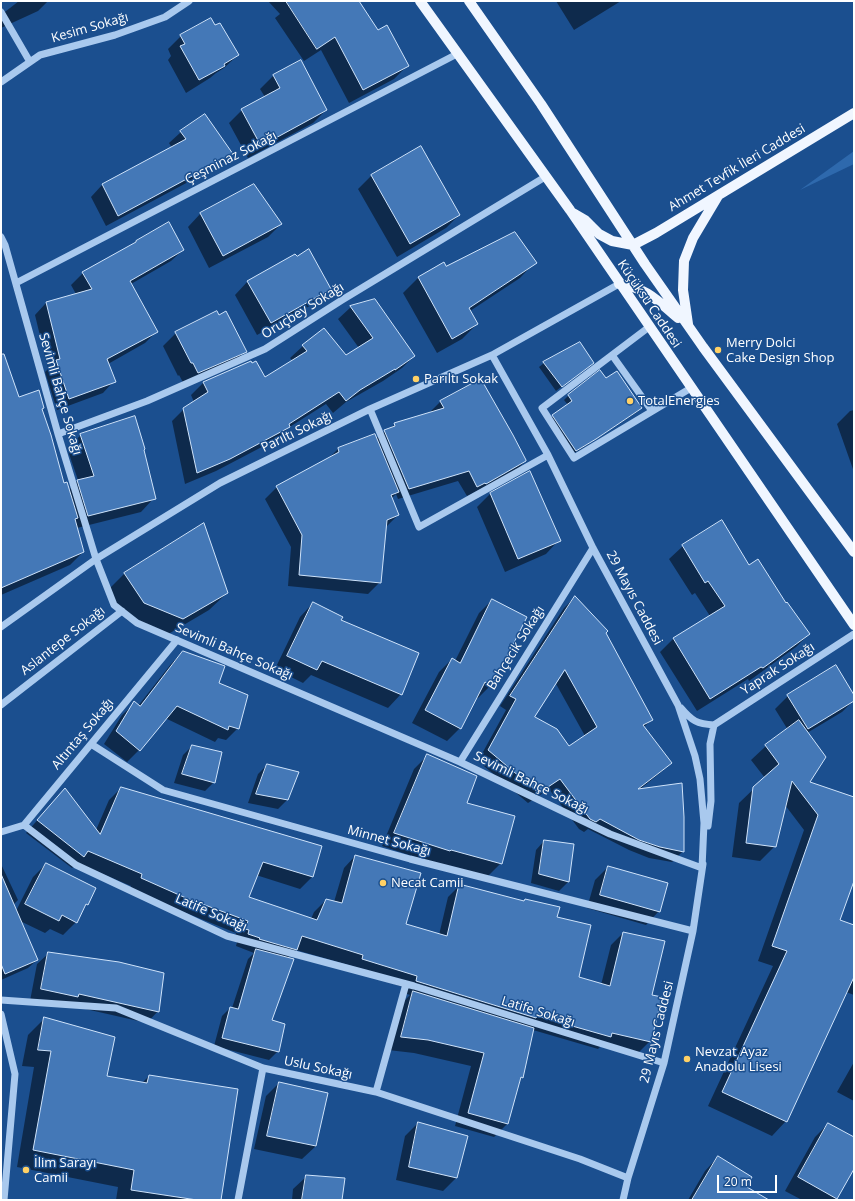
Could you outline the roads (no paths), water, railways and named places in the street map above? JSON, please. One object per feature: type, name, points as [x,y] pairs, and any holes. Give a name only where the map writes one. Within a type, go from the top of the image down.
[{"type":"main road","name":"Küçüksu Caddesi","points":[[420,1],[570,210],[619,284],[854,625]]},
{"type":"main road","name":"Küçüksu Caddesi","points":[[469,1],[541,104],[689,328],[854,552]]},
{"type":"main road","name":"Ahmet Tevfik İleri Caddesi","points":[[633,245],[656,233],[852,113]]},
{"type":"main road","points":[[689,328],[683,290],[684,261],[693,238],[718,195]]},
{"type":"main road","points":[[570,210],[585,220],[598,234],[612,241],[633,245]]},
{"type":"main road","points":[[619,284],[629,285],[642,290],[654,298],[689,328]]},
{"type":"street","name":"Kesim Sokağı","points":[[1,82],[40,55],[115,35],[165,17],[189,1]]},
{"type":"street","points":[[1,12],[30,62]]},
{"type":"street","name":"Çeşminaz Sokağı","points":[[16,283],[457,54]]},
{"type":"street","name":"Oruçbey Sokağı","points":[[58,434],[147,400],[266,349],[342,300],[546,177]]},
{"type":"street","name":"Sevimli Bahçe Sokağı","points":[[1,237],[5,245],[58,434],[96,559],[114,605],[137,623],[460,762],[610,834],[702,868]]},
{"type":"street","name":"Parıltı Sokağı","points":[[1,627],[96,559],[220,483],[370,409],[492,355],[619,284]]},
{"type":"street","points":[[649,327],[542,408],[574,458],[691,388]]},
{"type":"street","name":"29 Mayıs Caddesi","points":[[492,355],[548,455],[593,548],[678,705],[695,756],[700,779],[704,823],[702,868]]},
{"type":"street","points":[[612,355],[652,411]]},
{"type":"street","points":[[370,409],[419,527],[548,455]]},
{"type":"street","name":"Bahçecik Sokağı","points":[[460,762],[593,548]]},
{"type":"street","name":"Aslantepe Sokağı","points":[[1,705],[122,611]]},
{"type":"street","name":"Yaprak Sokağı","points":[[714,724],[854,634]]},
{"type":"street","name":"Altıntaş Sokağı","points":[[24,825],[177,640]]},
{"type":"street","points":[[678,705],[691,719],[704,724],[714,724]]},
{"type":"street","name":"29 Mayıs Caddesi","points":[[623,1200],[628,1178],[664,1063],[693,931],[711,801],[710,744],[714,724]]},
{"type":"street","name":"Minnet Sokağı","points":[[91,744],[163,790],[410,859],[693,931]]},
{"type":"street","points":[[1,832],[24,825]]},
{"type":"street","name":"Latife Sokağı","points":[[24,825],[76,865],[227,936],[406,984],[664,1063]]},
{"type":"street","points":[[376,1092],[406,984]]},
{"type":"street","name":"Uslu Sokağı","points":[[1,1000],[116,1008],[263,1068],[376,1092],[580,1160],[628,1178]]},
{"type":"street","points":[[1,1014],[15,1074],[4,1200]]},
{"type":"street","points":[[238,1200],[263,1068]]},
{"type":"place","name":"Merry Dolci Cake Design Shop","points":[[718,350]]},
{"type":"place","name":"Parıltı Sokak","points":[[416,379]]},
{"type":"place","name":"TotalEnergies","points":[[630,401]]},
{"type":"place","name":"Necat Camii","points":[[383,883]]},
{"type":"place","name":"Nevzat Ayaz Anadolu Lisesi","points":[[687,1059]]},
{"type":"place","name":"İlim Sarayı Camii","points":[[26,1170]]}]
